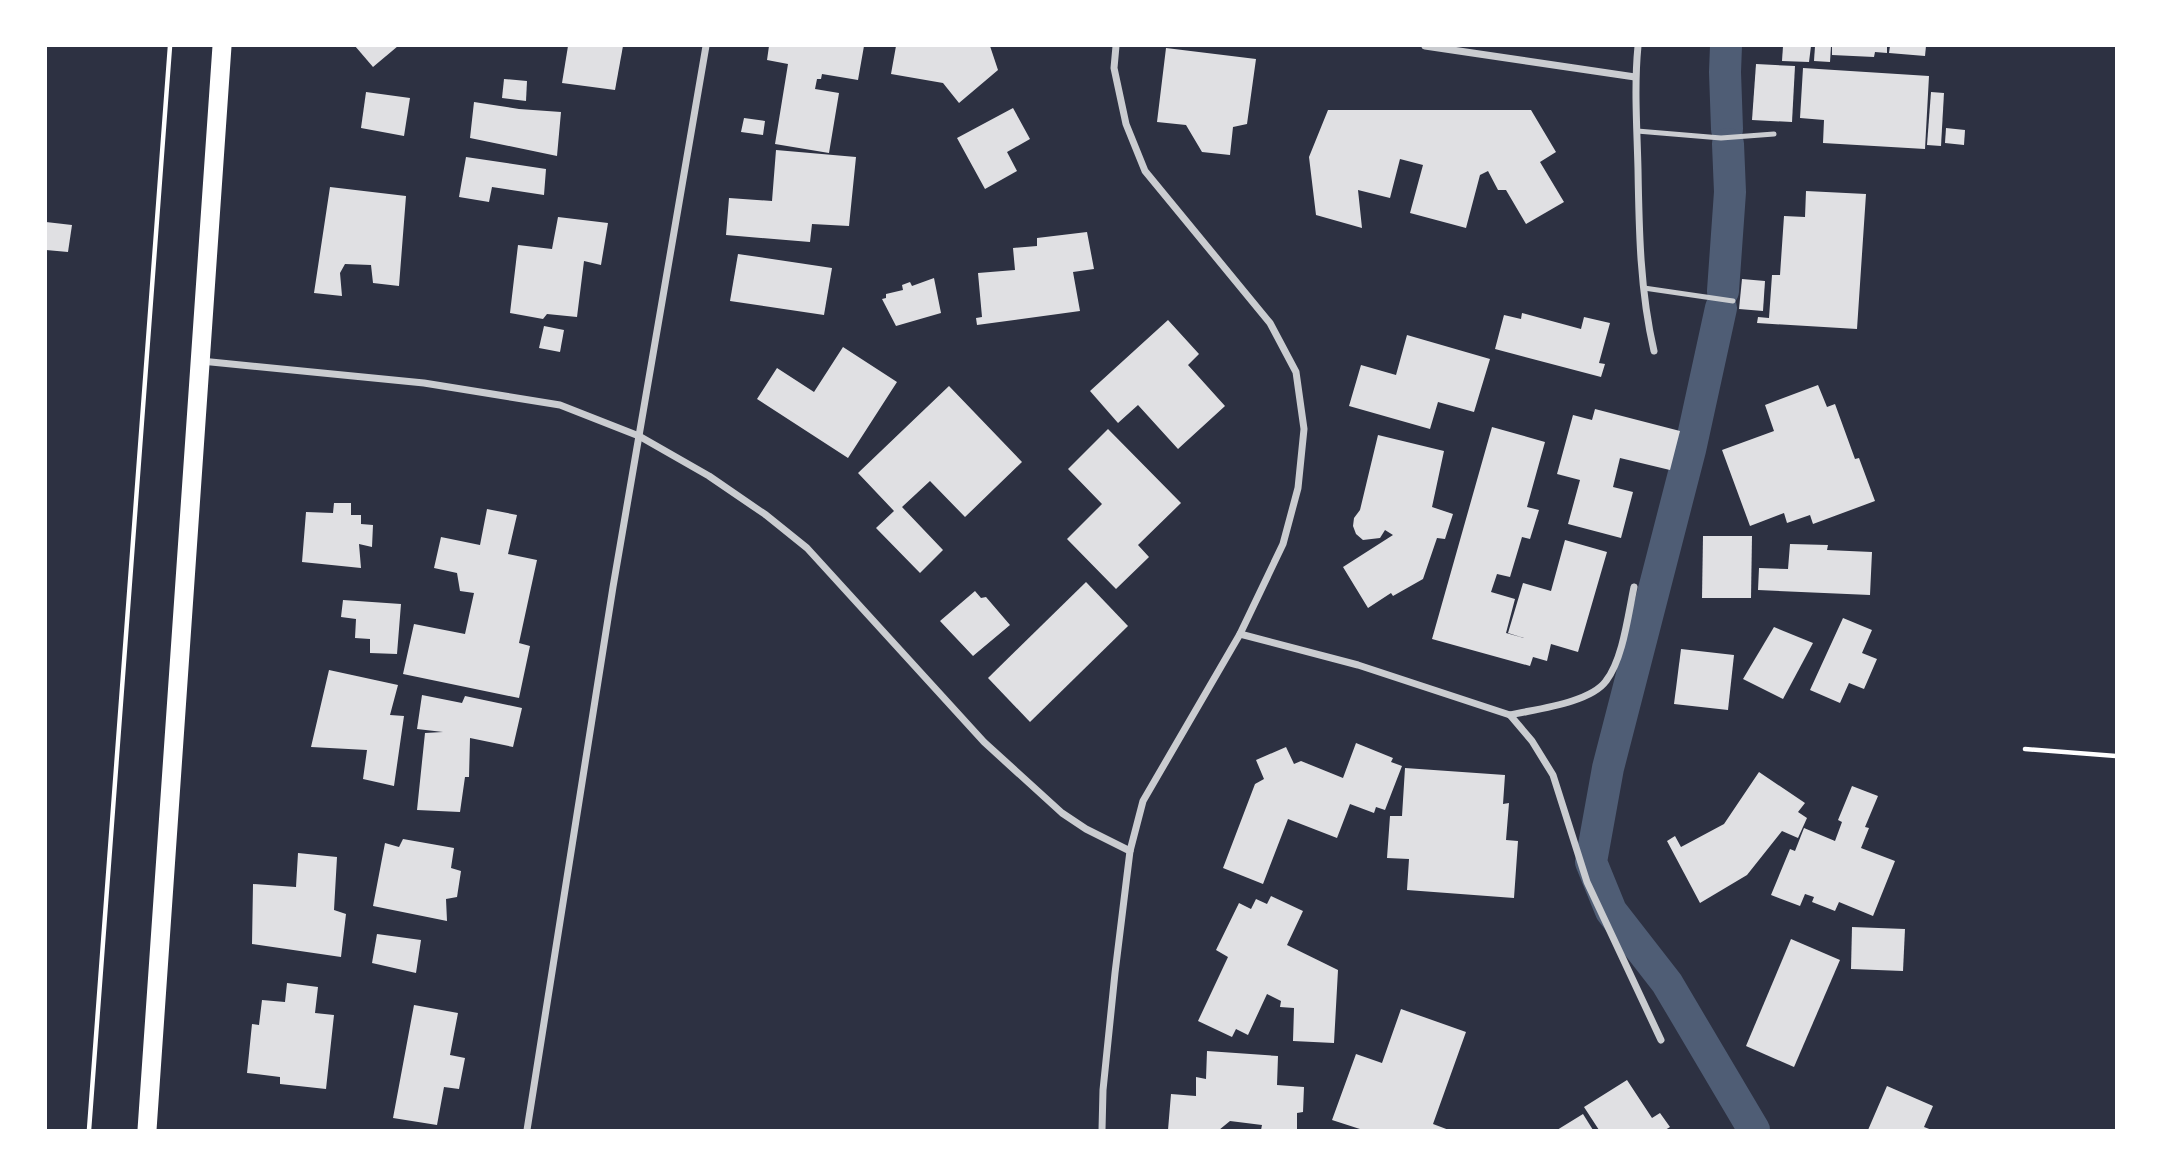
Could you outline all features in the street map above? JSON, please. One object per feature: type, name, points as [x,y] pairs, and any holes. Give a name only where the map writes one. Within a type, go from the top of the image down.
[{"type":"highway","points":[[147,1130],[222,46]]},
{"type":"street","points":[[527,1130],[639,436],[706,46]]},
{"type":"street","points":[[1102,1130],[1110,1025],[1129,851],[1143,801],[1240,634],[1283,544],[1298,488],[1304,429],[1296,372],[1270,323],[1145,171],[1126,124],[1114,68],[1116,46]]},
{"type":"street","points":[[1425,46],[1635,77]]},
{"type":"street","points":[[1638,46],[1635,77],[1640,258],[1646,318],[1654,351]]},
{"type":"street","points":[[199,361],[424,383],[560,405],[639,436],[709,476],[766,515],[807,548],[984,743],[1062,813],[1129,851]]},
{"type":"street","points":[[1240,634],[1357,665],[1510,715],[1569,702],[1589,694],[1606,682],[1617,658],[1634,587]]},
{"type":"street","points":[[1510,715],[1532,741],[1553,775],[1587,882],[1661,1040]]},
{"type":"lane","points":[[1637,131],[1721,138],[1774,134]]},
{"type":"lane","points":[[1643,288],[1733,301]]},
{"type":"path","points":[[89,1130],[170,46]]},
{"type":"path","points":[[2025,749],[2116,756]]},
{"type":"building","points":[[355,46],[398,46],[373,67]]},
{"type":"building","points":[[568,46],[623,46],[615,90],[562,83]]},
{"type":"building","points":[[769,46],[864,46],[858,80],[822,74],[821,79],[817,79],[815,89],[839,93],[829,153],[775,144],[788,64],[767,60]]},
{"type":"building","points":[[896,46],[990,46],[998,70],[959,103],[943,83],[891,74]]},
{"type":"building","points":[[1783,46],[1811,46],[1809,62],[1782,61]]},
{"type":"building","points":[[1815,46],[1831,46],[1830,62],[1814,61]]},
{"type":"building","points":[[1832,46],[1887,46],[1887,53],[1875,52],[1874,57],[1832,55]]},
{"type":"building","points":[[1890,46],[1926,46],[1925,56],[1889,53]]},
{"type":"building","points":[[1166,48],[1256,59],[1247,124],[1233,127],[1230,155],[1202,152],[1186,125],[1157,122]]},
{"type":"building","points":[[1756,64],[1795,66],[1792,122],[1752,120]]},
{"type":"building","points":[[1803,68],[1929,76],[1925,149],[1823,143],[1824,120],[1800,118]]},
{"type":"building","points":[[504,79],[527,81],[526,101],[502,98]]},
{"type":"building","points":[[366,92],[410,98],[404,136],[361,128]]},
{"type":"building","points":[[1931,92],[1944,93],[1941,146],[1927,145]]},
{"type":"building","points":[[474,102],[561,112],[557,156],[470,138]]},
{"type":"building","points":[[1013,108],[1030,139],[1007,152],[1017,171],[985,189],[957,138]]},
{"type":"building","points":[[1328,110],[1531,110],[1556,152],[1540,162],[1564,202],[1526,224],[1506,190],[1498,190],[1488,171],[1480,175],[1466,228],[1410,213],[1423,165],[1400,159],[1390,198],[1358,190],[1362,228],[1316,215],[1309,157]]},
{"type":"building","points":[[744,118],[765,121],[763,135],[741,132]]},
{"type":"building","points":[[1946,128],[1965,130],[1964,145],[1945,143]]},
{"type":"building","points":[[776,150],[856,157],[849,226],[812,224],[810,242],[726,235],[729,198],[772,201]]},
{"type":"building","points":[[466,157],[546,169],[544,195],[492,187],[489,202],[459,197]]},
{"type":"building","points":[[330,187],[406,196],[399,286],[373,283],[371,265],[345,264],[340,273],[342,296],[314,293]]},
{"type":"building","points":[[1806,191],[1866,194],[1857,329],[1757,323],[1758,317],[1769,318],[1772,275],[1780,275],[1784,216],[1805,217]]},
{"type":"building","points":[[558,217],[608,223],[601,265],[584,261],[577,317],[547,314],[543,319],[510,313],[518,245],[552,249]]},
{"type":"building","points":[[46,222],[72,225],[68,252],[46,250]]},
{"type":"building","points":[[1087,232],[1094,269],[1073,272],[1080,311],[977,325],[976,318],[982,317],[978,273],[1015,270],[1013,248],[1037,246],[1037,238]]},
{"type":"building","points":[[738,254],[832,268],[824,315],[730,301]]},
{"type":"building","points":[[934,278],[941,313],[896,326],[882,299],[886,298],[886,294],[903,290],[902,285],[910,282],[912,286]]},
{"type":"building","points":[[1742,279],[1765,281],[1763,311],[1739,309]]},
{"type":"building","points":[[1522,313],[1581,329],[1584,317],[1610,323],[1599,363],[1605,364],[1601,377],[1495,349],[1504,315],[1521,319]]},
{"type":"building","points":[[1168,320],[1199,354],[1188,365],[1225,406],[1178,449],[1138,405],[1118,423],[1090,391]]},
{"type":"building","points":[[544,326],[564,330],[560,352],[539,348]]},
{"type":"building","points":[[1407,335],[1490,359],[1474,412],[1438,402],[1430,429],[1349,406],[1361,365],[1396,375]]},
{"type":"building","points":[[843,347],[897,382],[848,458],[757,399],[777,368],[814,392]]},
{"type":"building","points":[[1818,385],[1827,407],[1835,404],[1855,459],[1859,458],[1875,501],[1813,524],[1810,515],[1787,523],[1784,513],[1750,526],[1722,450],[1774,431],[1765,405]]},
{"type":"building","points":[[949,386],[1022,462],[965,517],[930,481],[902,507],[943,550],[920,573],[876,528],[894,511],[858,473]]},
{"type":"building","points":[[1595,409],[1680,431],[1670,470],[1620,458],[1613,487],[1633,492],[1621,538],[1568,524],[1580,480],[1557,474],[1573,415],[1592,420]]},
{"type":"building","points":[[1492,427],[1545,442],[1527,507],[1539,510],[1530,539],[1522,537],[1510,577],[1497,574],[1491,592],[1515,599],[1506,633],[1524,638],[1508,633],[1523,583],[1551,591],[1565,540],[1607,552],[1578,652],[1551,644],[1547,661],[1533,657],[1530,666],[1432,639]]},
{"type":"building","points":[[1108,429],[1181,503],[1138,545],[1149,557],[1116,589],[1067,539],[1102,504],[1068,469]]},
{"type":"building","points":[[1378,435],[1444,451],[1432,507],[1453,514],[1445,539],[1437,538],[1423,579],[1393,596],[1391,593],[1368,608],[1343,567],[1393,535],[1385,530],[1380,538],[1363,540],[1356,534],[1353,526],[1354,518],[1360,510]]},
{"type":"building","points":[[334,503],[351,503],[351,515],[361,515],[361,524],[373,525],[372,547],[359,544],[361,568],[302,562],[306,512],[333,513]]},
{"type":"building","points":[[487,509],[517,515],[508,554],[537,560],[519,643],[530,646],[519,698],[403,674],[414,624],[465,634],[474,593],[460,591],[457,573],[434,568],[441,537],[480,545]]},
{"type":"building","points":[[1703,536],[1752,536],[1751,598],[1702,598]]},
{"type":"building","points":[[1790,544],[1828,545],[1827,550],[1872,552],[1870,595],[1758,590],[1759,568],[1788,569]]},
{"type":"building","points":[[1086,582],[1128,626],[1030,722],[988,678]]},
{"type":"building","points":[[975,591],[981,598],[986,597],[1010,625],[973,656],[940,621]]},
{"type":"building","points":[[343,600],[401,604],[397,654],[370,653],[370,639],[355,638],[356,619],[341,617]]},
{"type":"building","points":[[1843,618],[1872,630],[1862,653],[1877,659],[1864,689],[1849,683],[1840,703],[1810,690]]},
{"type":"building","points":[[1774,627],[1813,643],[1783,699],[1743,679]]},
{"type":"building","points":[[1681,649],[1734,655],[1728,710],[1674,704]]},
{"type":"building","points":[[329,670],[398,685],[390,715],[404,716],[394,786],[363,779],[367,750],[311,747]]},
{"type":"building","points":[[422,695],[462,703],[465,696],[522,708],[513,747],[470,738],[469,777],[465,777],[460,812],[417,810],[425,733],[443,732],[417,729]]},
{"type":"building","points":[[1356,743],[1393,758],[1391,762],[1402,766],[1385,810],[1376,807],[1374,813],[1350,804],[1337,838],[1288,819],[1263,884],[1223,868],[1255,784],[1264,779],[1256,760],[1286,747],[1294,764],[1301,761],[1343,778]]},
{"type":"building","points":[[1405,768],[1505,775],[1503,804],[1509,803],[1506,840],[1518,841],[1514,898],[1407,890],[1409,859],[1387,858],[1390,816],[1402,816]]},
{"type":"building","points":[[1759,772],[1805,803],[1798,812],[1807,818],[1798,838],[1782,831],[1747,875],[1700,903],[1667,841],[1675,836],[1681,847],[1724,824]]},
{"type":"building","points":[[1852,786],[1878,796],[1865,827],[1869,828],[1861,848],[1895,861],[1873,916],[1839,902],[1835,911],[1812,902],[1814,897],[1805,894],[1800,906],[1771,895],[1790,849],[1795,851],[1804,828],[1835,841],[1842,822],[1838,820]]},
{"type":"building","points":[[403,839],[454,848],[451,868],[461,871],[457,897],[446,899],[447,921],[373,906],[385,843],[399,847]]},
{"type":"building","points":[[298,853],[337,857],[334,910],[346,914],[341,957],[252,944],[253,884],[296,887]]},
{"type":"building","points":[[1271,896],[1303,911],[1287,945],[1338,970],[1334,1043],[1293,1041],[1294,1008],[1280,1007],[1281,1001],[1267,994],[1248,1035],[1236,1029],[1232,1037],[1198,1021],[1228,957],[1216,950],[1239,903],[1251,909],[1256,899],[1267,904]]},
{"type":"building","points":[[1852,927],[1905,929],[1903,971],[1851,969]]},
{"type":"building","points":[[377,934],[421,940],[416,973],[372,963]]},
{"type":"building","points":[[1791,939],[1840,960],[1794,1067],[1746,1046]]},
{"type":"building","points":[[287,983],[318,987],[315,1013],[334,1015],[326,1089],[280,1084],[280,1077],[247,1073],[252,1024],[259,1025],[262,1000],[285,1002]]},
{"type":"building","points":[[414,1005],[458,1013],[450,1055],[465,1058],[459,1089],[444,1087],[437,1125],[393,1118]]},
{"type":"building","points":[[1401,1009],[1466,1032],[1433,1124],[1449,1130],[1363,1130],[1332,1120],[1356,1054],[1382,1063]]},
{"type":"building","points":[[1207,1051],[1278,1056],[1277,1085],[1304,1087],[1303,1112],[1297,1113],[1297,1130],[1261,1130],[1262,1125],[1230,1121],[1219,1130],[1168,1130],[1171,1094],[1196,1096],[1196,1077],[1206,1079]]},
{"type":"building","points":[[1627,1080],[1652,1118],[1660,1113],[1670,1127],[1665,1130],[1599,1130],[1584,1107]]},
{"type":"building","points":[[1887,1086],[1933,1106],[1924,1127],[1932,1130],[1868,1130]]},
{"type":"building","points":[[1583,1114],[1593,1130],[1557,1130]]},
{"type":"waterway","points":[[1726,46],[1727,129]]},
{"type":"waterway","points":[[1723,291],[1730,192],[1728,144]]},
{"type":"waterway","points":[[1721,308],[1690,450],[1608,768],[1591,862],[1611,911],[1667,983],[1754,1130]]}]
